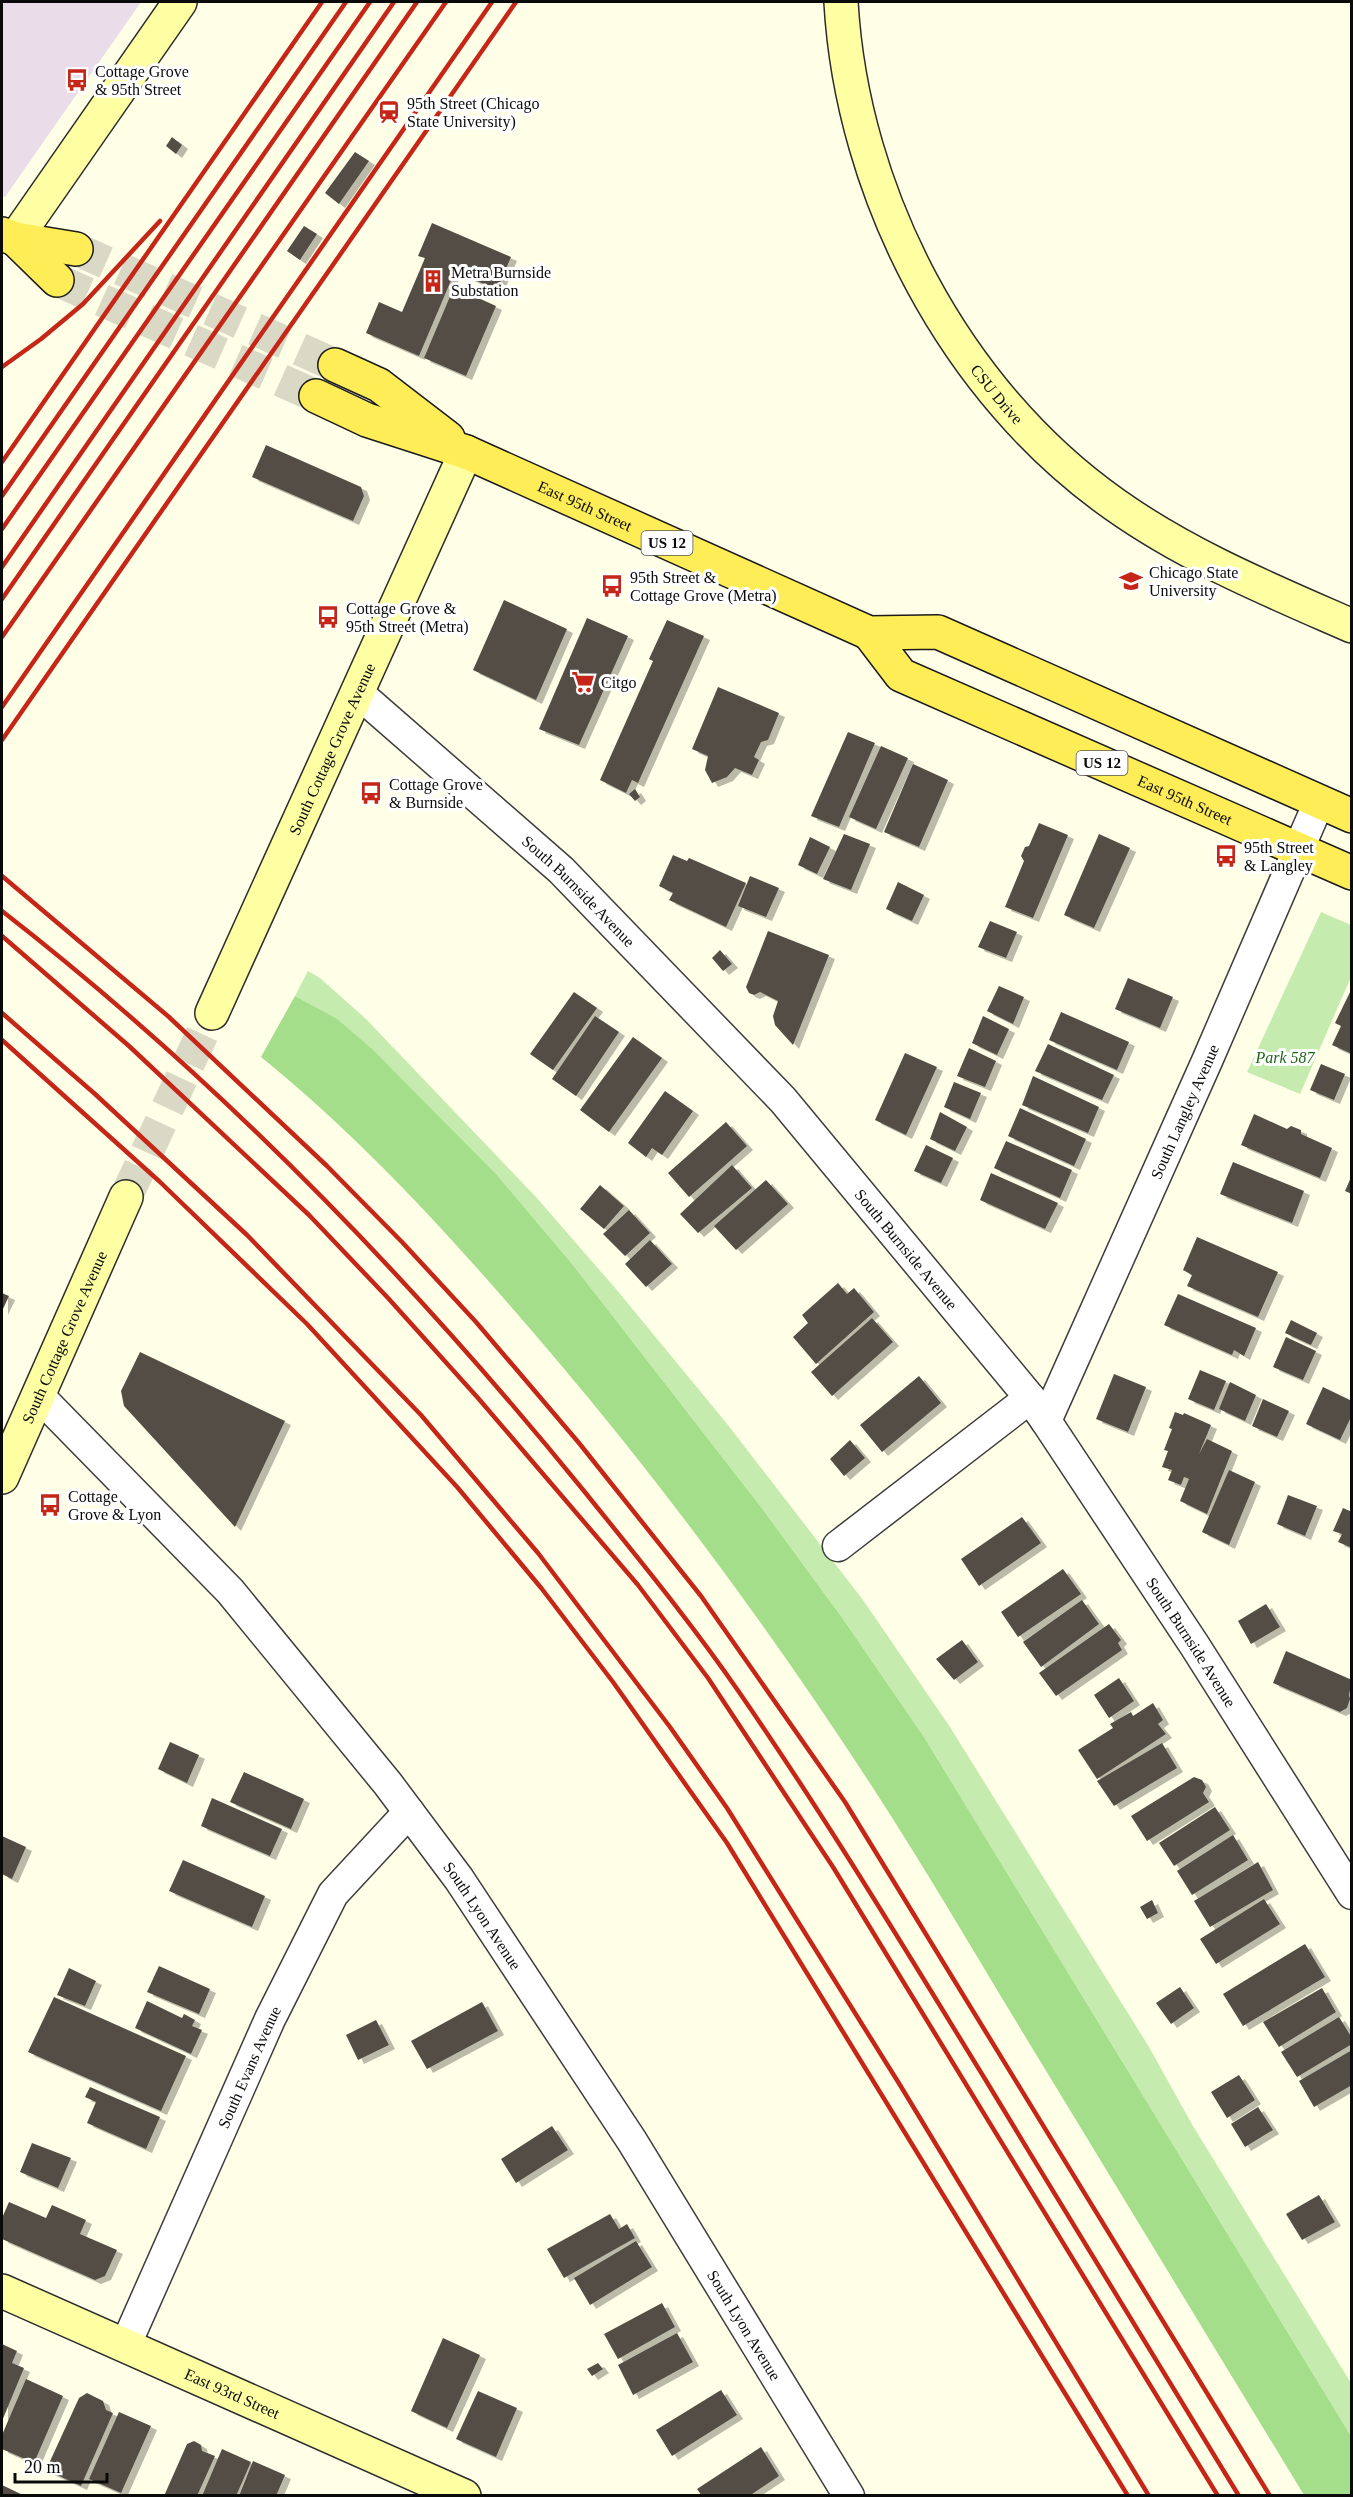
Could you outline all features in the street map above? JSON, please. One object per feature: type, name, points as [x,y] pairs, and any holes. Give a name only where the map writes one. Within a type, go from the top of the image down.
[{"type":"main road","points":[[8,237],[76,249]]},
{"type":"main road","points":[[8,237],[57,280]]},
{"type":"main road","name":"East 95th Street","points":[[335,365],[379,385],[466,452]]},
{"type":"main road","name":"East 95th Street","points":[[316,396],[367,420],[466,452],[869,633],[938,632],[1352,816]]},
{"type":"main road","name":"East 95th Street","points":[[869,633],[902,675],[1352,873]]},
{"type":"street","points":[[8,237],[180,2]]},
{"type":"street","name":"CSU Drive","points":[[841,2],[843,38],[853,102],[874,174],[903,246],[931,299],[970,358],[1011,411],[1057,457],[1081,477],[1113,503],[1166,538],[1250,581],[1352,627]]},
{"type":"street","name":"South Cottage Grove Avenue","points":[[212,1013],[466,452]]},
{"type":"street","name":"South Burnside Avenue","points":[[357,692],[561,870],[783,1100],[1038,1409],[1350,1883]]},
{"type":"street","name":"South Langley Avenue","points":[[838,1546],[1038,1409],[1211,1051],[1319,801]]},
{"type":"street","name":"South Cottage Grove Avenue","points":[[2,1477],[126,1197]]},
{"type":"street","name":"South Lyon Avenue","points":[[38,1395],[230,1591],[409,1812],[459,1879],[633,2140],[849,2496]]},
{"type":"street","name":"South Evans Avenue","points":[[126,2344],[270,2019],[333,1894],[409,1812]]},
{"type":"street","name":"East 93rd Street","points":[[2,2291],[126,2344],[464,2496]]},
{"type":"shaded area","points":[[2,2],[141,2],[5,197],[2,196]]},
{"type":"green space","name":"Park 587","points":[[1321,912],[1351,925],[1351,977],[1300,1094],[1247,1072]]},
{"type":"green space","points":[[308,971],[320,978],[366,1019],[536,1197],[616,1289],[728,1425],[863,1600],[950,1727],[1149,2047],[1193,2126],[1351,2383],[1351,2436],[924,1737],[843,1619],[761,1507],[573,1265],[497,1175],[336,1018],[295,996]]},
{"type":"green space","points":[[295,996],[336,1018],[372,1049],[497,1175],[573,1265],[761,1507],[843,1619],[924,1737],[1351,2436],[1351,2495],[1304,2495],[936,1888],[838,1735],[722,1569],[598,1410],[451,1239],[341,1127],[261,1057]]},
{"type":"building","points":[[172,137],[182,145],[176,154],[166,146]]},
{"type":"building","points":[[355,152],[369,161],[339,204],[325,193]]},
{"type":"building","name":"Metra Burnside Substation","points":[[432,223],[511,257],[497,290],[455,271],[419,356],[366,333],[379,302],[402,312],[425,258],[418,256]]},
{"type":"building","points":[[304,226],[317,234],[300,260],[287,251]]},
{"type":"building","points":[[454,287],[496,306],[466,376],[424,358]]},
{"type":"building","points":[[266,445],[361,487],[364,496],[353,521],[252,477]]},
{"type":"building","name":"Citgo","points":[[504,600],[567,629],[536,700],[473,670]]},
{"type":"building","name":"Citgo","points":[[587,618],[628,636],[579,745],[539,729]]},
{"type":"building","points":[[667,620],[704,636],[638,783],[632,780],[626,793],[600,780],[653,661],[649,659]]},
{"type":"building","points":[[718,687],[779,713],[768,740],[761,742],[754,757],[759,760],[752,775],[735,768],[727,777],[712,783],[705,770],[708,756],[692,749]]},
{"type":"building","points":[[848,732],[875,743],[839,827],[811,816]]},
{"type":"building","points":[[881,746],[908,758],[876,829],[849,817]]},
{"type":"building","points":[[913,764],[948,780],[919,847],[884,832]]},
{"type":"building","points":[[635,789],[640,797],[635,801],[629,794]]},
{"type":"building","points":[[1039,823],[1068,835],[1033,918],[1005,907],[1024,861],[1021,856],[1025,847],[1029,846]]},
{"type":"building","points":[[844,834],[870,844],[851,890],[823,879]]},
{"type":"building","points":[[1099,834],[1130,848],[1094,928],[1064,915]]},
{"type":"building","points":[[810,837],[830,847],[817,874],[798,865]]},
{"type":"building","points":[[673,855],[687,861],[689,858],[746,883],[726,927],[669,900],[673,893],[659,886]]},
{"type":"building","points":[[750,876],[779,888],[766,917],[738,906]]},
{"type":"building","points":[[898,882],[924,895],[912,921],[886,909]]},
{"type":"building","points":[[990,921],[1017,932],[1006,958],[978,947]]},
{"type":"building","points":[[768,931],[829,955],[793,1045],[775,1025],[773,1016],[778,1001],[760,992],[754,995],[749,993],[746,987]]},
{"type":"building","points":[[720,950],[732,964],[723,971],[712,958]]},
{"type":"building","points":[[1128,978],[1173,997],[1160,1028],[1115,1009]]},
{"type":"building","points":[[999,986],[1024,997],[1013,1024],[987,1011]]},
{"type":"building","points":[[1352,988],[1352,1054],[1332,1045],[1341,1026],[1335,1023]]},
{"type":"building","points":[[574,992],[597,1008],[553,1070],[530,1054]]},
{"type":"building","points":[[1061,1012],[1129,1042],[1117,1070],[1049,1040]]},
{"type":"building","points":[[595,1016],[619,1032],[576,1096],[552,1079]]},
{"type":"building","points":[[983,1016],[1009,1029],[997,1055],[972,1043]]},
{"type":"building","points":[[633,1037],[662,1058],[609,1132],[580,1110]]},
{"type":"building","points":[[1048,1044],[1114,1075],[1102,1100],[1035,1071]]},
{"type":"building","points":[[969,1048],[996,1061],[985,1087],[957,1076]]},
{"type":"building","points":[[905,1053],[937,1067],[906,1135],[875,1120]]},
{"type":"building","points":[[1321,1064],[1345,1074],[1334,1100],[1310,1090]]},
{"type":"building","points":[[1033,1076],[1099,1107],[1088,1133],[1022,1105]]},
{"type":"building","points":[[954,1082],[981,1093],[970,1119],[944,1107]]},
{"type":"building","points":[[665,1091],[693,1111],[662,1155],[652,1148],[646,1157],[628,1143]]},
{"type":"building","points":[[1020,1108],[1086,1139],[1074,1166],[1008,1136]]},
{"type":"building","points":[[940,1112],[967,1127],[955,1151],[930,1139]]},
{"type":"building","points":[[1254,1114],[1287,1129],[1291,1126],[1301,1130],[1301,1134],[1332,1148],[1320,1178],[1241,1145]]},
{"type":"building","points":[[726,1122],[747,1146],[689,1197],[668,1173]]},
{"type":"building","points":[[1006,1141],[1072,1170],[1060,1198],[994,1168]]},
{"type":"building","points":[[926,1145],[953,1158],[941,1183],[914,1171]]},
{"type":"building","points":[[1233,1162],[1304,1191],[1292,1223],[1220,1194]]},
{"type":"building","points":[[732,1165],[752,1188],[698,1233],[680,1214]]},
{"type":"building","points":[[991,1173],[1058,1203],[1045,1229],[980,1200]]},
{"type":"building","points":[[1352,1175],[1352,1194],[1345,1191]]},
{"type":"building","points":[[766,1180],[788,1204],[736,1250],[714,1226]]},
{"type":"building","points":[[600,1185],[624,1206],[604,1229],[580,1209]]},
{"type":"building","points":[[629,1210],[650,1233],[625,1256],[603,1234]]},
{"type":"building","points":[[1197,1237],[1278,1272],[1258,1317],[1187,1286],[1192,1275],[1183,1270]]},
{"type":"building","points":[[650,1240],[672,1264],[646,1287],[625,1264]]},
{"type":"building","points":[[838,1283],[847,1294],[854,1288],[874,1312],[816,1364],[793,1337],[808,1323],[802,1315]]},
{"type":"building","points":[[2,1293],[9,1296],[2,1311]]},
{"type":"building","points":[[1178,1294],[1256,1328],[1244,1356],[1234,1350],[1232,1355],[1164,1325]]},
{"type":"building","points":[[872,1318],[893,1342],[832,1396],[811,1372]]},
{"type":"building","points":[[1291,1320],[1317,1333],[1311,1345],[1285,1333]]},
{"type":"building","points":[[1286,1337],[1316,1351],[1303,1380],[1273,1367]]},
{"type":"building","points":[[140,1352],[285,1421],[235,1527],[124,1406],[121,1391]]},
{"type":"building","points":[[1200,1370],[1226,1381],[1214,1410],[1188,1399]]},
{"type":"building","points":[[1114,1374],[1146,1387],[1128,1432],[1096,1419]]},
{"type":"building","points":[[919,1376],[941,1403],[882,1452],[860,1425]]},
{"type":"building","points":[[1230,1382],[1256,1395],[1245,1421],[1219,1409]]},
{"type":"building","points":[[1323,1387],[1352,1401],[1352,1415],[1340,1440],[1306,1424]]},
{"type":"building","points":[[1263,1399],[1289,1411],[1277,1437],[1252,1426]]},
{"type":"building","points":[[1175,1412],[1183,1415],[1184,1413],[1211,1425],[1199,1454],[1207,1439],[1232,1451],[1207,1514],[1180,1501],[1189,1479],[1184,1477],[1181,1485],[1168,1480],[1172,1470],[1162,1467],[1168,1451],[1164,1450],[1172,1429],[1169,1428]]},
{"type":"building","points":[[850,1440],[865,1458],[844,1476],[830,1459]]},
{"type":"building","points":[[1229,1470],[1255,1482],[1229,1545],[1202,1532]]},
{"type":"building","points":[[1288,1495],[1317,1506],[1305,1536],[1277,1524]]},
{"type":"building","points":[[1343,1508],[1352,1512],[1352,1548],[1338,1542],[1342,1534],[1333,1531]]},
{"type":"building","points":[[1022,1517],[1041,1543],[979,1586],[961,1559]]},
{"type":"building","points":[[1063,1569],[1081,1594],[1018,1637],[1001,1612]]},
{"type":"building","points":[[1082,1600],[1099,1624],[1041,1667],[1023,1642]]},
{"type":"building","points":[[1266,1604],[1280,1627],[1251,1644],[1238,1621]]},
{"type":"building","points":[[1109,1624],[1121,1640],[1118,1643],[1122,1650],[1056,1696],[1039,1673]]},
{"type":"building","points":[[962,1640],[978,1662],[954,1680],[936,1659]]},
{"type":"building","points":[[1286,1651],[1352,1680],[1347,1708],[1340,1712],[1273,1683]]},
{"type":"building","points":[[1119,1678],[1134,1701],[1109,1718],[1094,1695]]},
{"type":"building","points":[[1153,1703],[1163,1720],[1158,1724],[1166,1734],[1097,1779],[1078,1750],[1113,1728],[1110,1724],[1131,1712],[1133,1716]]},
{"type":"building","points":[[170,1742],[199,1755],[187,1783],[158,1769]]},
{"type":"building","points":[[1162,1743],[1177,1768],[1114,1806],[1097,1781]]},
{"type":"building","points":[[244,1772],[304,1799],[291,1829],[230,1802]]},
{"type":"building","points":[[1194,1777],[1202,1780],[1206,1787],[1203,1793],[1209,1802],[1147,1841],[1131,1816]]},
{"type":"building","points":[[212,1798],[282,1829],[270,1856],[201,1826]]},
{"type":"building","points":[[1215,1807],[1230,1830],[1174,1866],[1159,1843]]},
{"type":"building","points":[[1233,1835],[1248,1860],[1192,1895],[1177,1871]]},
{"type":"building","points":[[2,1836],[26,1847],[12,1879],[2,1874]]},
{"type":"building","points":[[183,1860],[265,1896],[252,1927],[169,1891]]},
{"type":"building","points":[[1258,1862],[1273,1890],[1210,1927],[1194,1901]]},
{"type":"building","points":[[1264,1899],[1280,1924],[1216,1964],[1200,1939]]},
{"type":"building","points":[[1152,1900],[1158,1913],[1147,1919],[1140,1907]]},
{"type":"building","points":[[1305,1944],[1325,1977],[1243,2026],[1223,1994]]},
{"type":"building","points":[[159,1966],[210,1989],[199,2014],[147,1992]]},
{"type":"building","points":[[69,1968],[96,1981],[85,2006],[57,1995]]},
{"type":"building","points":[[1180,1987],[1194,2008],[1171,2024],[1156,2003]]},
{"type":"building","points":[[1322,1988],[1336,2012],[1279,2047],[1263,2022]]},
{"type":"building","points":[[54,1997],[186,2056],[161,2111],[28,2052]]},
{"type":"building","points":[[147,2001],[182,2018],[184,2014],[195,2020],[192,2026],[202,2030],[191,2054],[135,2028]]},
{"type":"building","points":[[482,2002],[498,2031],[427,2069],[411,2041]]},
{"type":"building","points":[[1339,2017],[1352,2038],[1352,2044],[1297,2077],[1281,2052]]},
{"type":"building","points":[[376,2020],[389,2045],[358,2060],[346,2035]]},
{"type":"building","points":[[1352,2050],[1352,2085],[1314,2107],[1299,2081]]},
{"type":"building","points":[[1239,2075],[1255,2100],[1227,2118],[1211,2092]]},
{"type":"building","points":[[90,2087],[160,2117],[146,2149],[87,2123],[96,2102],[85,2097]]},
{"type":"building","points":[[1258,2107],[1273,2130],[1245,2147],[1231,2124]]},
{"type":"building","points":[[552,2126],[568,2150],[516,2183],[501,2159]]},
{"type":"building","points":[[32,2143],[71,2158],[58,2188],[20,2172]]},
{"type":"building","points":[[1319,2195],[1335,2222],[1302,2240],[1286,2214]]},
{"type":"building","points":[[9,2202],[46,2218],[52,2205],[86,2220],[80,2234],[117,2250],[105,2276],[95,2280],[2,2239],[2,2218]]},
{"type":"building","points":[[610,2214],[619,2229],[627,2224],[635,2238],[564,2278],[547,2249]]},
{"type":"building","points":[[636,2241],[652,2267],[590,2305],[574,2278]]},
{"type":"building","points":[[662,2303],[675,2327],[618,2359],[604,2334]]},
{"type":"building","points":[[677,2333],[693,2362],[633,2395],[618,2365]]},
{"type":"building","points":[[443,2338],[480,2355],[447,2428],[411,2411]]},
{"type":"building","points":[[2,2344],[17,2351],[12,2363],[24,2368],[2,2421]]},
{"type":"building","points":[[598,2363],[603,2369],[592,2376],[587,2369]]},
{"type":"building","points":[[26,2379],[63,2396],[34,2463],[2,2449],[2,2435]]},
{"type":"building","points":[[721,2390],[737,2415],[672,2456],[656,2430]]},
{"type":"building","points":[[478,2391],[517,2408],[496,2457],[456,2439]]},
{"type":"building","points":[[87,2393],[103,2401],[106,2410],[113,2413],[81,2486],[46,2470],[79,2398]]},
{"type":"building","points":[[119,2412],[151,2426],[121,2493],[89,2479]]},
{"type":"building","points":[[194,2441],[201,2445],[202,2451],[215,2456],[197,2496],[164,2496],[187,2444]]},
{"type":"building","points":[[761,2447],[779,2476],[749,2496],[702,2496],[697,2489]]},
{"type":"building","points":[[222,2449],[251,2462],[236,2496],[202,2496]]},
{"type":"building","points":[[253,2461],[285,2475],[276,2496],[239,2496]]},
{"type":"building","points":[[2,2485],[25,2496],[2,2496]]},
{"type":"tunnel","points":[[76,249],[335,365]]},
{"type":"tunnel","points":[[57,280],[316,396]]},
{"type":"tunnel","points":[[126,1197],[212,1013]]},
{"type":"railway","points":[[2,462],[322,2]]},
{"type":"railway","points":[[2,496],[346,2]]},
{"type":"railway","points":[[2,529],[370,2]]},
{"type":"railway","points":[[2,567],[394,2]]},
{"type":"railway","points":[[2,599],[417,2]]},
{"type":"railway","points":[[2,637],[446,2]]},
{"type":"railway","points":[[2,707],[492,2]]},
{"type":"railway","points":[[2,740],[516,2]]},
{"type":"railway","points":[[2,367],[41,339],[83,304],[160,221]]},
{"type":"railway","points":[[2,876],[169,1017],[327,1166],[402,1242],[476,1322],[579,1443],[701,1596],[845,1802],[1270,2496]]},
{"type":"railway","points":[[2,911],[82,975],[160,1043],[309,1184],[450,1334],[584,1491],[663,1590],[739,1692],[834,1836],[1239,2496]]},
{"type":"railway","points":[[2,936],[129,1046],[309,1215],[478,1398],[638,1585],[708,1678],[833,1867],[1218,2496]]},
{"type":"railway","points":[[2,1013],[95,1094],[247,1235],[421,1415],[538,1553],[670,1727],[727,1808],[900,2085],[1149,2496]]},
{"type":"railway","points":[[2,1040],[159,1181],[307,1324],[458,1488],[542,1589],[613,1682],[727,1843],[1128,2496]]},
{"type":"place","name":"Cottage Grove & 95th Street","points":[[77,80]]},
{"type":"place","name":"95th Street (Chicago State University)","points":[[389,112]]},
{"type":"place","name":"Metra Burnside Substation","points":[[433,281]]},
{"type":"place","name":"Chicago State University","points":[[1131,581]]},
{"type":"place","name":"95th Street & Cottage Grove (Metra)","points":[[612,586]]},
{"type":"place","name":"Cottage Grove & 95th Street (Metra)","points":[[328,617]]},
{"type":"place","name":"Citgo","points":[[583,682]]},
{"type":"place","name":"Cottage Grove & Burnside","points":[[371,793]]},
{"type":"place","name":"95th Street & Langley","points":[[1226,856]]},
{"type":"place","name":"Cottage Grove & Lyon","points":[[50,1505]]}]
